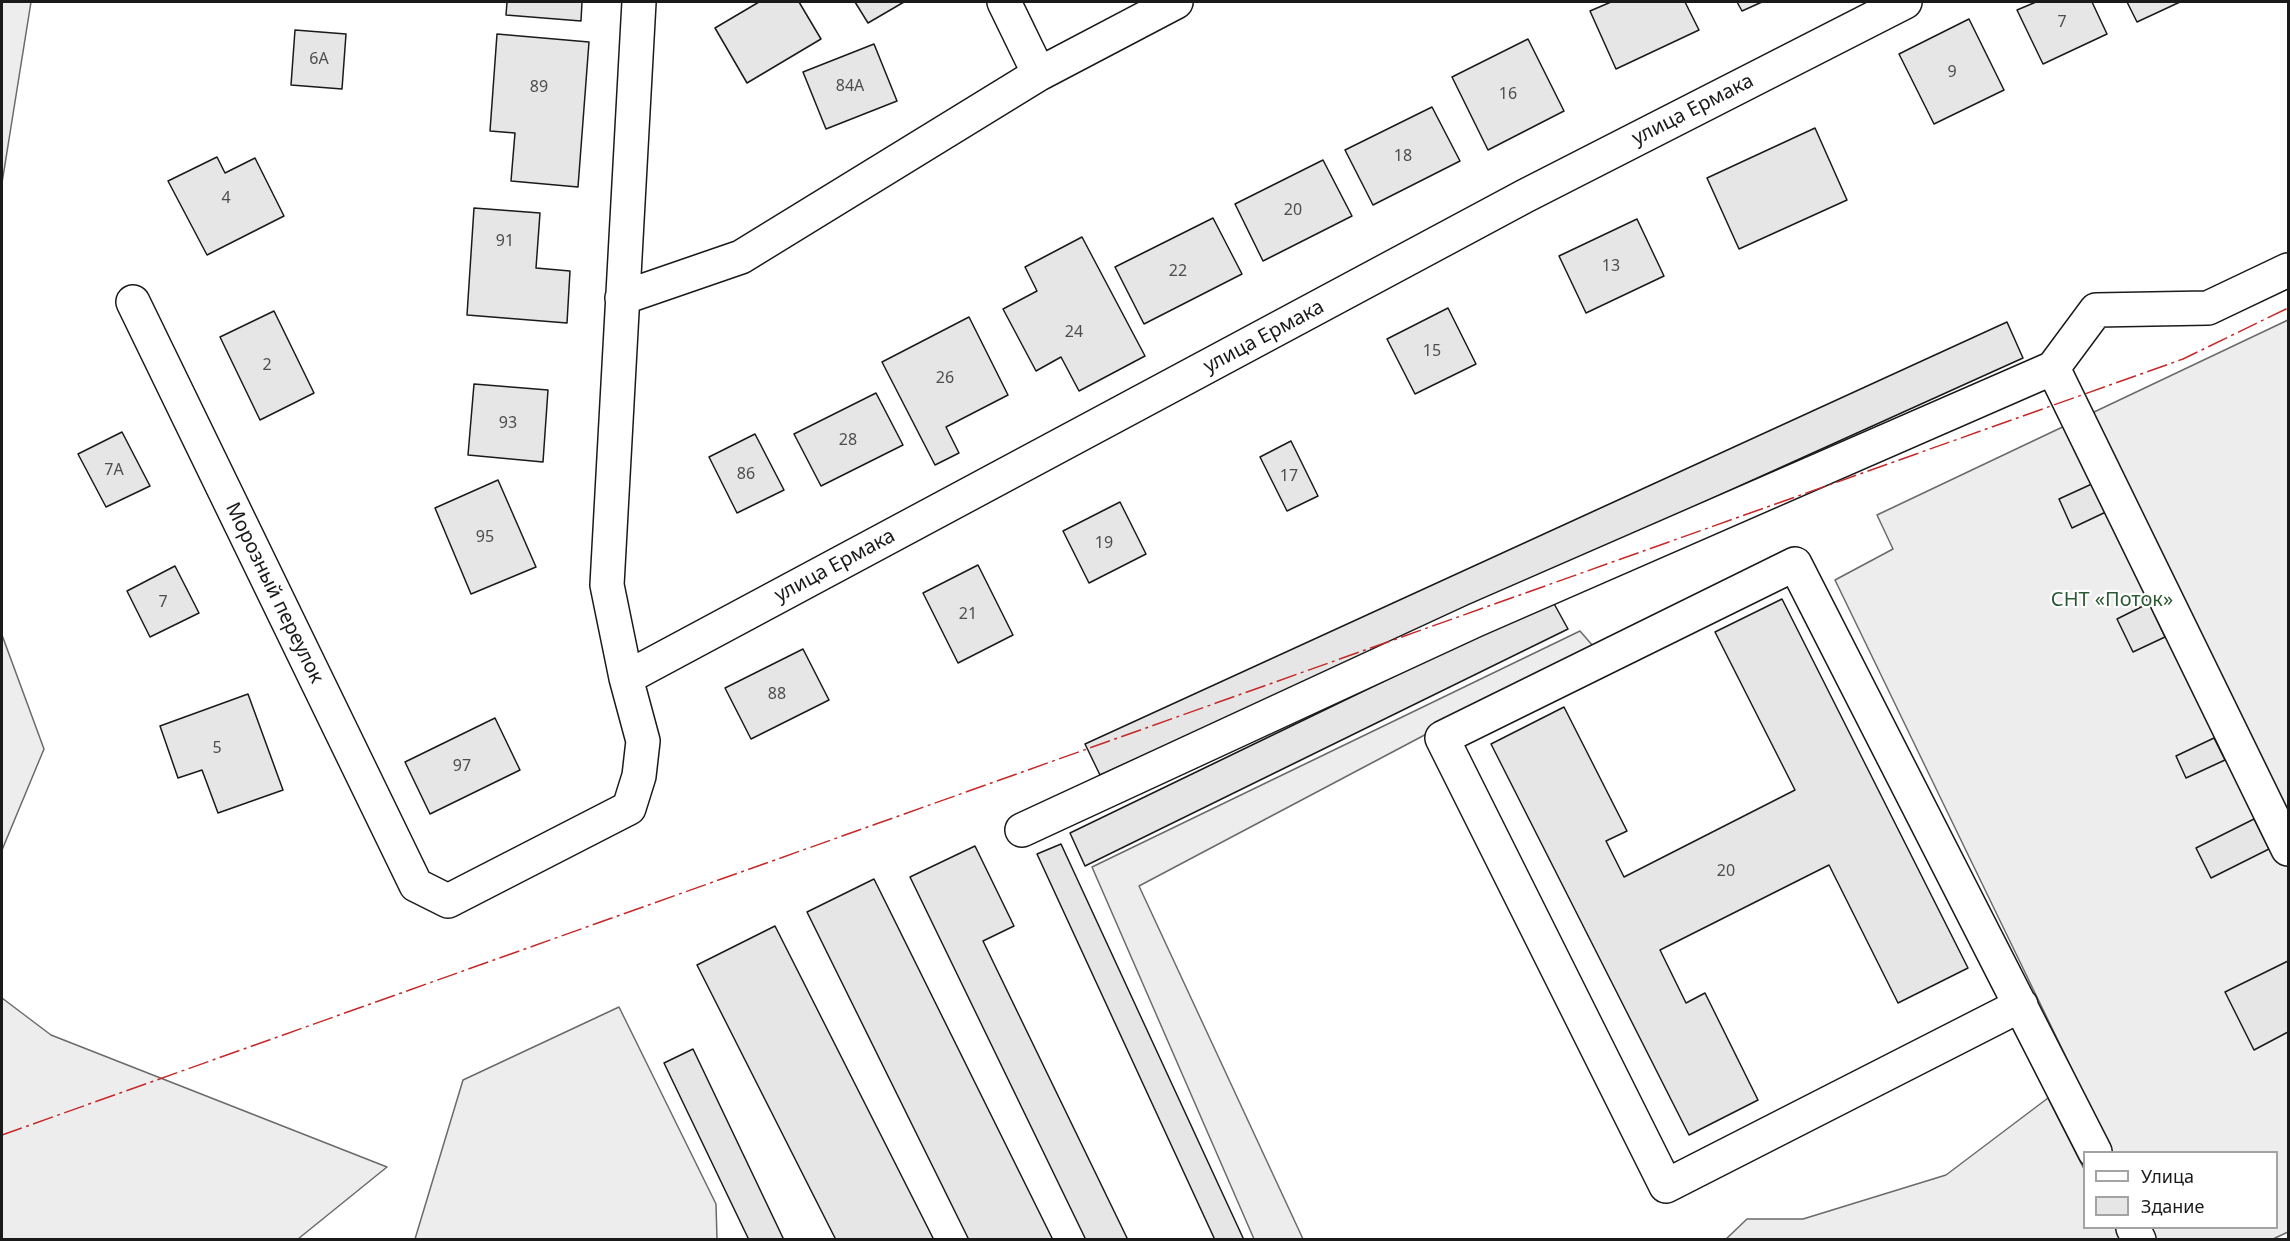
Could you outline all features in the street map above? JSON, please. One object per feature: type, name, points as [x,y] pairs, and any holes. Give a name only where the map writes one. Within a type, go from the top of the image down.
[{"type":"street","points":[[626,678],[607,585],[639,2]]},
{"type":"street","points":[[1004,2],[1038,74]]},
{"type":"street","points":[[622,298],[741,257],[1038,74],[1176,2]]},
{"type":"street","name":"улица Ермака","points":[[626,678],[1515,202],[1905,2]]},
{"type":"street","points":[[1022,830],[1476,620],[2053,368],[2096,310],[2208,308],[2289,270]]},
{"type":"street","name":"Морозный переулок","points":[[133,302],[416,885],[448,901],[629,808],[639,776],[643,741],[626,678]]},
{"type":"street","points":[[2053,368],[2289,849]]},
{"type":"street","points":[[2021,1005],[1666,1186],[1442,738],[1795,564],[2021,1005],[2094,1151]]},
{"type":"shaded area","points":[[2,2],[31,2],[2,183]]},
{"type":"shaded area","name":"СНТ «Поток»","points":[[2288,320],[2288,1232],[2273,1239],[2154,1239],[2149,1229],[2278,1229],[2278,1151],[2112,1151],[1835,580],[1893,549],[1877,515]]},
{"type":"shaded area","points":[[1580,631],[1593,646],[1139,886],[1303,1239],[1254,1239],[1092,867]]},
{"type":"shaded area","points":[[2,635],[44,749],[2,850]]},
{"type":"shaded area","points":[[2,998],[51,1035],[387,1167],[298,1239],[2,1239]]},
{"type":"shaded area","points":[[619,1007],[716,1204],[717,1239],[415,1239],[463,1080]]},
{"type":"shaded area","points":[[2048,1098],[2083,1167],[2083,1229],[2116,1229],[2121,1239],[1725,1240],[1747,1219],[1803,1219],[1946,1175]]},
{"type":"building","points":[[507,2],[582,2],[581,21],[506,15]]},
{"type":"building","points":[[759,2],[799,2],[821,39],[747,83],[715,28]]},
{"type":"building","points":[[855,2],[904,2],[868,23]]},
{"type":"building","points":[[1611,2],[1685,2],[1699,30],[1616,69],[1590,11]]},
{"type":"building","points":[[1737,2],[1762,2],[1742,11]]},
{"type":"building","points":[[2036,2],[2092,2],[2107,34],[2043,64],[2017,10]]},
{"type":"building","points":[[2127,2],[2180,2],[2137,22]]},
{"type":"building","points":[[1969,19],[2004,90],[1934,124],[1899,54]]},
{"type":"building","points":[[295,30],[346,34],[342,89],[291,85]]},
{"type":"building","points":[[497,34],[589,42],[578,187],[511,181],[515,133],[490,131]]},
{"type":"building","points":[[1528,39],[1564,111],[1488,150],[1452,77]]},
{"type":"building","points":[[874,44],[897,101],[826,129],[803,72]]},
{"type":"building","points":[[1432,107],[1460,161],[1373,205],[1345,150]]},
{"type":"building","points":[[1815,128],[1847,200],[1739,249],[1707,178]]},
{"type":"building","points":[[217,157],[225,173],[255,158],[284,216],[207,255],[168,181]]},
{"type":"building","points":[[1323,160],[1352,216],[1263,261],[1235,204]]},
{"type":"building","points":[[474,208],[540,213],[536,268],[570,271],[567,323],[467,315]]},
{"type":"building","points":[[1213,218],[1242,274],[1144,324],[1115,267]]},
{"type":"building","points":[[1637,219],[1664,276],[1586,313],[1559,256]]},
{"type":"building","points":[[1082,237],[1145,356],[1079,391],[1061,357],[1036,371],[1003,309],[1037,291],[1025,267]]},
{"type":"building","points":[[1448,308],[1476,364],[1415,394],[1387,339]]},
{"type":"building","points":[[274,311],[314,393],[260,420],[220,337]]},
{"type":"building","points":[[969,317],[1008,395],[946,427],[959,453],[935,465],[882,362]]},
{"type":"building","points":[[2007,322],[2023,358],[1100,775],[1085,744]]},
{"type":"building","points":[[474,384],[548,390],[543,462],[468,455]]},
{"type":"building","points":[[876,393],[903,445],[821,486],[794,434]]},
{"type":"building","points":[[122,432],[150,486],[106,507],[78,454]]},
{"type":"building","points":[[755,434],[784,490],[737,513],[709,457]]},
{"type":"building","points":[[1291,441],[1318,496],[1287,511],[1260,457]]},
{"type":"building","points":[[498,480],[536,567],[471,594],[435,508]]},
{"type":"building","points":[[2094,483],[2108,511],[2072,528],[2059,499]]},
{"type":"building","points":[[1120,502],[1146,554],[1089,583],[1063,531]]},
{"type":"building","points":[[978,565],[1013,635],[958,663],[923,593]]},
{"type":"building","points":[[175,566],[199,613],[150,637],[127,591]]},
{"type":"building","points":[[1782,599],[1968,968],[1898,1003],[1829,865],[1660,950],[1686,1003],[1705,993],[1758,1100],[1689,1135],[1491,744],[1564,707],[1627,831],[1606,841],[1624,877],[1795,790],[1715,632]]},
{"type":"building","points":[[1552,600],[1568,629],[1085,866],[1070,833]]},
{"type":"building","points":[[2149,603],[2165,637],[2133,652],[2117,619]]},
{"type":"building","points":[[803,649],[829,700],[751,739],[725,688]]},
{"type":"building","points":[[248,694],[283,790],[218,813],[202,770],[178,778],[160,726]]},
{"type":"building","points":[[495,718],[520,770],[430,814],[405,762]]},
{"type":"building","points":[[2214,738],[2225,760],[2186,778],[2176,756]]},
{"type":"building","points":[[2254,819],[2269,849],[2211,878],[2196,848]]},
{"type":"building","points":[[1061,844],[1244,1240],[1215,1240],[1037,854]]},
{"type":"building","points":[[975,846],[1014,926],[983,941],[1128,1240],[1086,1240],[910,877]]},
{"type":"building","points":[[874,879],[1053,1240],[969,1240],[807,912]]},
{"type":"building","points":[[775,926],[934,1240],[836,1240],[697,965]]},
{"type":"building","points":[[2288,961],[2288,1032],[2254,1050],[2225,992]]},
{"type":"building","points":[[693,1049],[784,1240],[749,1240],[664,1063]]},
{"type":"power","points":[[2,1135],[2183,359],[2288,308]]}]
